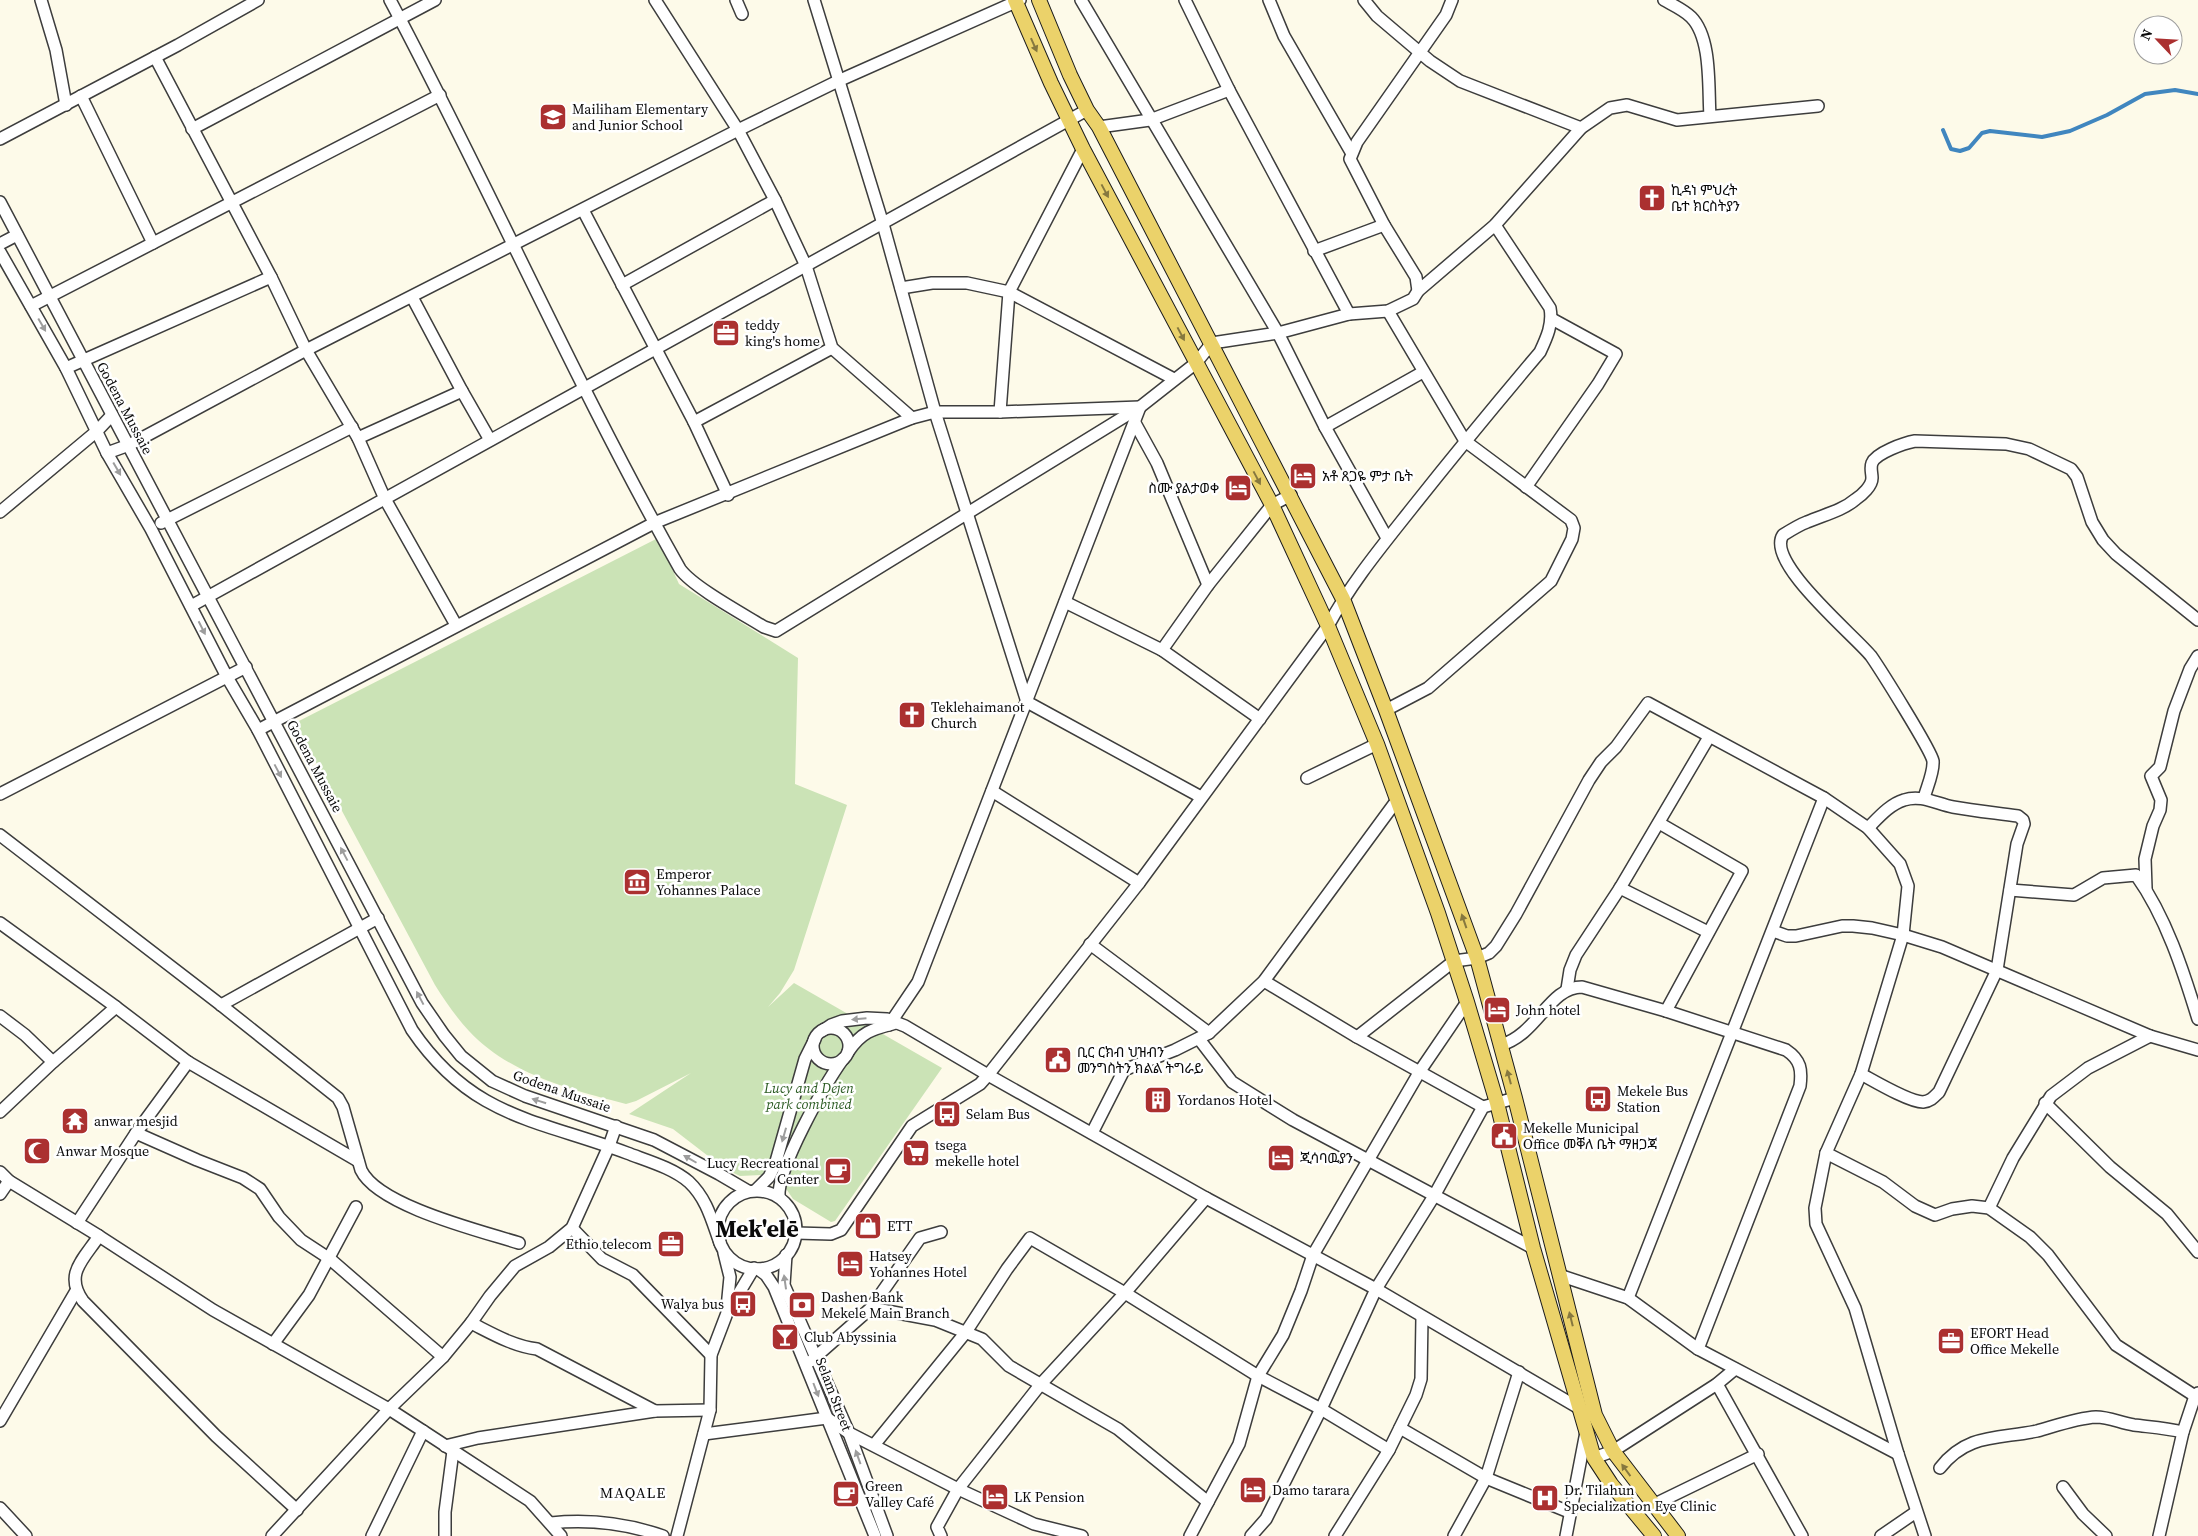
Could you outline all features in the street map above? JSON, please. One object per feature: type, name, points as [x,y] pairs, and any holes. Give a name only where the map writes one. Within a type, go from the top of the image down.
[{"type":"main road","points":[[1039,0],[1087,110],[1100,127],[1291,495],[1342,599],[1386,710],[1477,958],[1515,1098],[1595,1415],[1613,1451],[1678,1536]]},
{"type":"main road","points":[[1017,1],[1083,149],[1272,505],[1328,626],[1377,744],[1454,961],[1497,1103],[1533,1248],[1594,1458],[1610,1484],[1654,1536]]},
{"type":"street","points":[[41,0],[56,50],[66,104]]},
{"type":"street","points":[[0,139],[258,0]]},
{"type":"street","points":[[390,0],[440,95],[512,246],[584,389],[654,524],[684,575],[764,627],[776,631],[1140,407],[1196,363],[1212,343],[1278,333],[1349,314],[1388,312],[1413,299],[1418,291],[1494,225],[1581,128],[1610,108],[1627,105],[1677,120],[1818,106]]},
{"type":"street","points":[[192,129],[435,0]]},
{"type":"street","points":[[655,0],[738,130],[775,200],[806,266],[832,348],[912,418]]},
{"type":"street","points":[[736,0],[742,14]]},
{"type":"street","points":[[814,0],[882,224],[935,412],[1027,702],[1201,797]]},
{"type":"street","points":[[1081,0],[1150,120],[1278,333],[1325,427],[1387,538]]},
{"type":"street","points":[[1186,0],[1229,90],[1349,314]]},
{"type":"street","points":[[1270,0],[1284,36],[1351,152]]},
{"type":"street","points":[[1364,0],[1377,16],[1460,81],[1581,128]]},
{"type":"street","points":[[1418,291],[1416,277],[1384,225],[1350,159],[1351,152],[1446,15],[1452,0]]},
{"type":"street","points":[[1664,0],[1692,18],[1701,33],[1706,47],[1710,116]]},
{"type":"street","points":[[107,453],[129,445],[306,350],[738,130],[838,81],[1017,1]]},
{"type":"street","points":[[155,57],[230,203],[271,277],[306,350],[352,427],[385,499],[456,625]]},
{"type":"street","points":[[1100,127],[1150,120],[1229,90]]},
{"type":"street","points":[[31,306],[440,95]]},
{"type":"street","points":[[82,96],[153,243]]},
{"type":"street","points":[[191,606],[1087,110]]},
{"type":"street","points":[[1000,412],[1009,292],[1083,149]]},
{"type":"street","points":[[622,285],[775,200]]},
{"type":"street","name":"Godena Mussaie","points":[[0,202],[82,360],[129,445],[166,521],[246,667],[422,1003],[448,1040],[470,1065],[492,1081],[514,1092],[616,1126],[666,1146],[752,1191]]},
{"type":"street","points":[[583,210],[694,422],[728,495]]},
{"type":"street","points":[[1314,251],[1384,225]]},
{"type":"street","points":[[796,1232],[831,1234],[841,1230],[912,1126],[980,1084],[988,1075],[1139,883],[1328,626],[1342,599],[1387,538],[1465,440],[1540,352],[1552,320],[1550,308],[1494,225]]},
{"type":"street","points":[[0,244],[17,235]]},
{"type":"street","points":[[0,252],[66,368],[107,453],[151,529],[227,677],[258,730],[412,1030],[429,1054],[452,1078],[478,1097],[507,1113],[609,1146],[678,1174],[703,1198],[722,1246],[735,1262],[756,1269],[774,1265],[786,1255],[794,1241],[796,1224],[790,1209],[779,1197],[764,1191],[752,1191]]},
{"type":"street","points":[[66,368],[271,277]]},
{"type":"street","points":[[900,288],[932,283],[967,283],[1009,292],[1174,379]]},
{"type":"street","points":[[412,297],[490,440]]},
{"type":"street","points":[[1386,710],[1428,688],[1551,581],[1572,540],[1574,528],[1571,520],[1465,440],[1388,312]]},
{"type":"street","points":[[1526,487],[1598,384],[1616,354],[1552,320]]},
{"type":"street","points":[[694,422],[832,348]]},
{"type":"street","points":[[1325,427],[1423,372]]},
{"type":"street","points":[[358,438],[462,391]]},
{"type":"street","points":[[258,730],[456,625],[654,524],[912,418],[935,412],[1000,412],[1140,407]]},
{"type":"street","points":[[779,1197],[780,1183],[787,1163],[822,1091],[860,1036],[893,1023],[918,982],[1140,407]]},
{"type":"street","points":[[0,512],[97,431],[112,415]]},
{"type":"street","points":[[1135,423],[1157,463],[1208,586]]},
{"type":"street","points":[[151,529],[352,427]]},
{"type":"street","points":[[1924,798],[1933,759],[1924,742],[1871,657],[1849,632],[1815,600],[1786,562],[1780,546],[1780,539],[1783,534],[1845,507],[1857,499],[1872,480],[1871,466],[1877,456],[1904,442],[2006,444],[2029,449],[2071,469],[2077,476],[2092,522],[2103,540],[2116,554],[2198,620]]},
{"type":"street","points":[[1162,650],[1208,586],[1272,505],[1291,495]]},
{"type":"street","points":[[1065,602],[1162,650],[1260,719]]},
{"type":"street","points":[[2146,890],[2145,859],[2153,826],[2160,810],[2161,800],[2151,776],[2160,767],[2174,711],[2190,669],[2198,656]]},
{"type":"street","points":[[0,794],[246,667]]},
{"type":"street","points":[[1357,1037],[1454,961],[1477,958],[1490,953],[1504,934],[1593,774],[1601,762],[1616,747],[1648,703],[1824,798],[1868,828],[1900,864],[1908,886],[1902,935],[1861,1074],[1826,1153],[1815,1208],[1816,1224],[1855,1308],[1898,1454],[1925,1536]]},
{"type":"street","points":[[1567,989],[1570,970],[1576,955],[1620,888],[1709,737]]},
{"type":"street","points":[[1307,778],[1377,744]]},
{"type":"street","points":[[992,791],[1139,883]]},
{"type":"street","points":[[1628,1298],[1824,798]]},
{"type":"street","points":[[1861,1074],[1903,1095],[1922,1102],[1932,1100],[1939,1092],[1997,970],[2017,844],[2024,824],[2023,820],[2018,816],[1953,807],[1924,798],[1904,800],[1891,806],[1868,828]]},
{"type":"street","points":[[1092,1133],[1124,1070],[1204,1036],[1264,981],[1397,800]]},
{"type":"street","points":[[1659,823],[1742,871],[1666,1011]]},
{"type":"street","points":[[0,835],[221,1005],[338,1098],[343,1107],[358,1161],[366,1179],[374,1187],[419,1211],[519,1243]]},
{"type":"street","points":[[2010,890],[2074,895],[2103,878],[2136,875],[2146,890],[2183,969],[2198,1019]]},
{"type":"street","points":[[1620,888],[1708,932]]},
{"type":"street","points":[[221,1005],[378,918]]},
{"type":"street","points":[[0,923],[188,1062],[358,1161]]},
{"type":"street","points":[[1773,931],[1787,936],[1796,936],[1853,926],[1902,935],[1942,947],[2150,1036],[2198,1050]]},
{"type":"street","points":[[1090,944],[1204,1036],[1232,1082],[1293,1120],[1533,1248]]},
{"type":"street","points":[[1264,981],[1357,1037],[1483,1107]]},
{"type":"street","points":[[1501,1045],[1520,1037],[1556,998],[1567,989],[1582,988],[1666,1011],[1786,1050],[1795,1056],[1802,1073],[1800,1086],[1698,1349]]},
{"type":"street","points":[[1190,1536],[1239,1444],[1258,1376],[1283,1335],[1302,1291],[1313,1255],[1420,1071],[1466,1002]]},
{"type":"street","points":[[0,1112],[53,1062],[116,1007]]},
{"type":"street","points":[[0,1016],[25,1034],[53,1062]]},
{"type":"street","points":[[727,1313],[730,1277],[718,1226],[723,1211],[733,1198],[752,1191],[769,1177],[775,1165],[806,1059],[818,1035],[831,1025],[852,1019],[878,1018],[893,1023],[1206,1198],[1376,1289],[1579,1409],[1595,1415]]},
{"type":"street","points":[[831,1028],[843,1033],[848,1041],[845,1056],[832,1064],[820,1060],[814,1049],[818,1035],[831,1028]]},
{"type":"street","points":[[1989,1208],[2013,1158],[2045,1104],[2068,1082],[2088,1068],[2150,1036]]},
{"type":"street","points":[[77,1223],[136,1133],[188,1062]]},
{"type":"street","points":[[1251,1536],[1266,1519],[1321,1409],[1376,1289],[1434,1196],[1483,1107],[1515,1098]]},
{"type":"street","points":[[2045,1104],[2110,1166],[2167,1214],[2198,1252]]},
{"type":"street","points":[[272,1536],[389,1410],[443,1357],[472,1323],[490,1296],[515,1266],[549,1247],[572,1228],[616,1126]]},
{"type":"street","points":[[136,1133],[243,1178],[260,1189],[279,1217],[301,1240],[330,1259],[443,1357]]},
{"type":"street","points":[[1826,1153],[1883,1182],[1915,1206],[1935,1215],[1952,1208],[1972,1206],[1989,1208],[2030,1237],[2048,1254],[2116,1345],[2196,1395],[2183,1432],[2159,1536]]},
{"type":"street","points":[[0,1172],[8,1181],[99,1236],[213,1310],[423,1431],[530,1501],[561,1536]]},
{"type":"street","points":[[0,1194],[8,1181]]},
{"type":"street","points":[[941,1536],[937,1527],[958,1488],[1040,1386],[1125,1293],[1206,1198]]},
{"type":"street","points":[[273,1344],[309,1296],[356,1207]]},
{"type":"street","points":[[572,1228],[602,1259],[633,1275],[711,1355]]},
{"type":"street","points":[[786,1255],[784,1285],[811,1361],[871,1308],[920,1238],[942,1232]]},
{"type":"street","points":[[99,1236],[78,1267],[74,1280],[76,1291],[83,1301],[216,1436],[297,1510]]},
{"type":"street","points":[[874,1445],[966,1332],[1007,1269],[1030,1238],[1125,1293],[1258,1376],[1321,1409],[1389,1450]]},
{"type":"street","points":[[677,1536],[710,1410],[711,1355],[727,1313],[756,1269]]},
{"type":"street","name":"Selam Street","points":[[756,1269],[766,1275],[774,1286],[849,1432],[887,1536]]},
{"type":"street","points":[[1560,1274],[1628,1298],[1698,1349],[1898,1454]]},
{"type":"street","points":[[0,1421],[76,1291]]},
{"type":"street","points":[[871,1308],[935,1320],[982,1339],[1009,1366],[1040,1386],[1118,1429],[1208,1502]]},
{"type":"street","points":[[1335,1536],[1389,1450],[1416,1395],[1421,1379],[1422,1317]]},
{"type":"street","points":[[472,1323],[505,1340],[524,1347],[537,1349],[655,1411]]},
{"type":"street","name":"Selam Street","points":[[811,1361],[827,1418],[875,1536]]},
{"type":"street","points":[[1594,1458],[1613,1451],[1717,1384],[1735,1369]]},
{"type":"street","points":[[1454,1536],[1486,1478],[1519,1372]]},
{"type":"street","points":[[1717,1384],[1758,1454],[1802,1536]]},
{"type":"street","points":[[449,1448],[478,1438],[655,1411],[710,1410]]},
{"type":"street","points":[[1940,1468],[1954,1452],[1991,1436],[2032,1432],[2094,1417],[2183,1432]]},
{"type":"street","points":[[704,1434],[827,1418],[874,1445],[1034,1524],[1059,1533],[1082,1536]]},
{"type":"street","points":[[1400,1428],[1486,1478],[1569,1512]]},
{"type":"street","points":[[372,1536],[423,1431]]},
{"type":"street","points":[[1566,1536],[1569,1512],[1586,1432]]},
{"type":"street","points":[[444,1536],[449,1448]]},
{"type":"street","points":[[1653,1505],[1758,1454]]},
{"type":"street","points":[[2063,1487],[2083,1514],[2106,1536]]},
{"type":"street","points":[[0,1508],[26,1536]]},
{"type":"street","points":[[1881,1536],[1916,1512]]},
{"type":"street","points":[[551,1523],[568,1521],[624,1525],[663,1536]]},
{"type":"green space","name":"Emperor Yohannes Palace","points":[[658,538],[679,584],[798,658],[795,784],[847,805],[794,970],[780,993],[768,1007],[794,983],[942,1068],[835,1221],[831,1222],[793,1199],[780,1183],[761,1175],[740,1176],[725,1169],[673,1129],[629,1114],[691,1073],[636,1101],[626,1104],[584,1093],[542,1078],[503,1059],[485,1046],[469,1031],[435,985],[295,723]]},
{"type":"waterway","points":[[1943,130],[1951,149],[1960,151],[1969,148],[1982,133],[1990,131],[2042,137],[2070,131],[2107,115],[2145,94],[2175,90],[2198,94]]},
{"type":"place","name":"Mailiham Elementary and Junior School","points":[[553,117]]},
{"type":"place","name":"ኪዳነ ምህረት ቤተ ክርስትያን","points":[[1652,198]]},
{"type":"place","name":"teddy king's home","points":[[726,333]]},
{"type":"place","name":"አቶ ጸጋዬ ምታ ቤት","points":[[1303,476]]},
{"type":"place","name":"ስሙ ያልታወቀ","points":[[1238,488]]},
{"type":"place","name":"Teklehaimanot Church","points":[[912,715]]},
{"type":"place","name":"Emperor Yohannes Palace","points":[[637,882]]},
{"type":"place","name":"John hotel","points":[[1497,1010]]},
{"type":"place","name":"ቢር ርክብ ህዝብን መንግስትን ክልል ትግራይ","points":[[1058,1060]]},
{"type":"place","name":"Mekele Bus Station","points":[[1598,1099]]},
{"type":"place","name":"Yordanos Hotel","points":[[1158,1100]]},
{"type":"place","name":"Selam Bus","points":[[947,1114]]},
{"type":"place","name":"anwar mesjid","points":[[75,1121]]},
{"type":"place","name":"Mekelle Municipal Office መቐለ ቤት ማዘጋጃ","points":[[1504,1136]]},
{"type":"place","name":"Anwar Mosque","points":[[37,1151]]},
{"type":"place","name":"tsega mekelle hotel","points":[[916,1153]]},
{"type":"place","name":"ጂሳባዉያን","points":[[1281,1158]]},
{"type":"place","name":"Lucy Recreational Center","points":[[838,1171]]},
{"type":"place","name":"ETT","points":[[868,1226]]},
{"type":"place","name":"Ethio telecom","points":[[671,1244]]},
{"type":"place","name":"Hatsey Yohannes Hotel","points":[[850,1264]]},
{"type":"place","name":"Walya bus","points":[[743,1304]]},
{"type":"place","name":"Dashen Bank Mekele Main Branch","points":[[802,1305]]},
{"type":"place","name":"Club Abyssinia","points":[[785,1337]]},
{"type":"place","name":"EFORT Head Office Mekelle","points":[[1951,1341]]},
{"type":"place","name":"Damo tarara","points":[[1253,1490]]},
{"type":"place","name":"Green Valley Café","points":[[846,1494]]},
{"type":"place","name":"LK Pension","points":[[995,1497]]},
{"type":"place","name":"Dr. Tilahun Specialization Eye Clinic","points":[[1545,1498]]},
{"type":"district","name":"Mek'elē","points":[[757,1229]]},
{"type":"district","name":"MAQALE","points":[[633,1493]]},
{"type":"park label","name":"Lucy and Dejen park combined","points":[[809,1096]]}]
